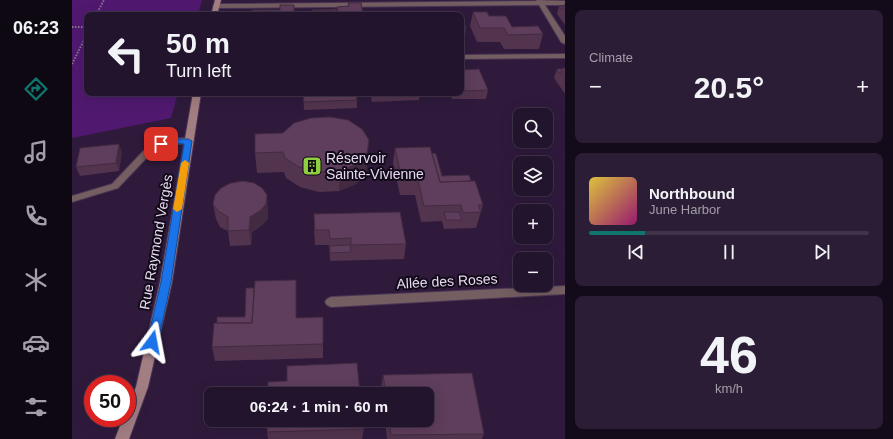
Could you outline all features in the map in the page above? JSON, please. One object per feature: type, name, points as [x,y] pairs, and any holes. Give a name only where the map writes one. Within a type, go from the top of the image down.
[{"type":"main road","name":"Rue Raymond Vergès","points":[[122,439],[142,387],[166,282],[196,96]]},
{"type":"street","points":[[540,2],[565,42]]},
{"type":"street","points":[[217,3],[565,3]]},
{"type":"street","points":[[464,57],[565,56]]},
{"type":"street","points":[[72,199],[115,186],[152,147],[169,141],[188,141]]},
{"type":"street","name":"Allée des Roses","points":[[331,302],[565,290]]},
{"type":"path","points":[[98,12],[104,0]]},
{"type":"path","points":[[72,27],[84,27]]},
{"type":"path","points":[[72,64],[84,40]]},
{"type":"shaded area","points":[[72,0],[202,0],[199,12],[84,12],[84,96],[177,96],[171,118],[72,138]]},
{"type":"building","points":[[348,3],[361,3],[362,12],[313,12],[338,11],[337,7],[349,6]]},
{"type":"building","points":[[280,5],[294,5],[294,12],[252,12],[252,10],[280,10]]},
{"type":"building","points":[[337,9],[337,11],[312,12],[312,10]]},
{"type":"building","points":[[473,12],[487,12],[489,16],[506,16],[512,27],[538,26],[543,34],[508,35],[504,28],[480,28]]},
{"type":"building","points":[[479,69],[488,90],[464,91],[464,70]]},
{"type":"building","points":[[557,69],[562,69],[560,74]]},
{"type":"building","points":[[303,96],[356,96],[357,100],[304,102]]},
{"type":"building","points":[[330,117],[348,120],[362,129],[369,140],[367,153],[357,164],[340,171],[319,172],[299,167],[285,158],[283,152],[255,153],[255,134],[283,133],[294,123],[311,118]]},
{"type":"building","points":[[119,144],[116,163],[76,167],[80,148]]},
{"type":"building","points":[[430,147],[440,182],[475,181],[483,205],[478,205],[481,212],[463,213],[461,205],[424,206],[418,180],[402,180],[395,148]]},
{"type":"building","points":[[432,153],[436,154],[442,176],[469,175],[471,181],[440,182]]},
{"type":"building","points":[[243,181],[254,183],[262,188],[267,195],[266,204],[260,211],[250,217],[249,230],[228,231],[228,217],[218,211],[213,204],[215,195],[221,188],[231,183]]},
{"type":"building","points":[[400,212],[406,244],[351,245],[351,238],[330,239],[329,230],[315,230],[314,214]]},
{"type":"building","points":[[444,212],[459,212],[462,220],[446,220]]},
{"type":"building","points":[[350,245],[351,252],[330,253],[330,246]]},
{"type":"building","points":[[296,280],[296,318],[323,317],[323,344],[212,347],[214,323],[252,323],[255,281]]},
{"type":"building","points":[[246,288],[254,288],[252,323],[217,323],[217,317],[245,317]]},
{"type":"building","points":[[357,363],[359,387],[268,387],[268,382],[287,381],[287,366]]},
{"type":"building","points":[[472,373],[484,434],[391,435],[390,427],[434,427],[434,387],[385,387],[383,375]]},
{"type":"building","points":[[267,427],[364,427],[364,429],[267,432]]},
{"type":"slow traffic","points":[[177,209],[185,163]]},
{"type":"place","name":"Réservoir Sainte-Vivienne","points":[[312,166]]},
{"type":"route","points":[[152,342],[166,282],[188,141],[169,141],[161,144]]}]
